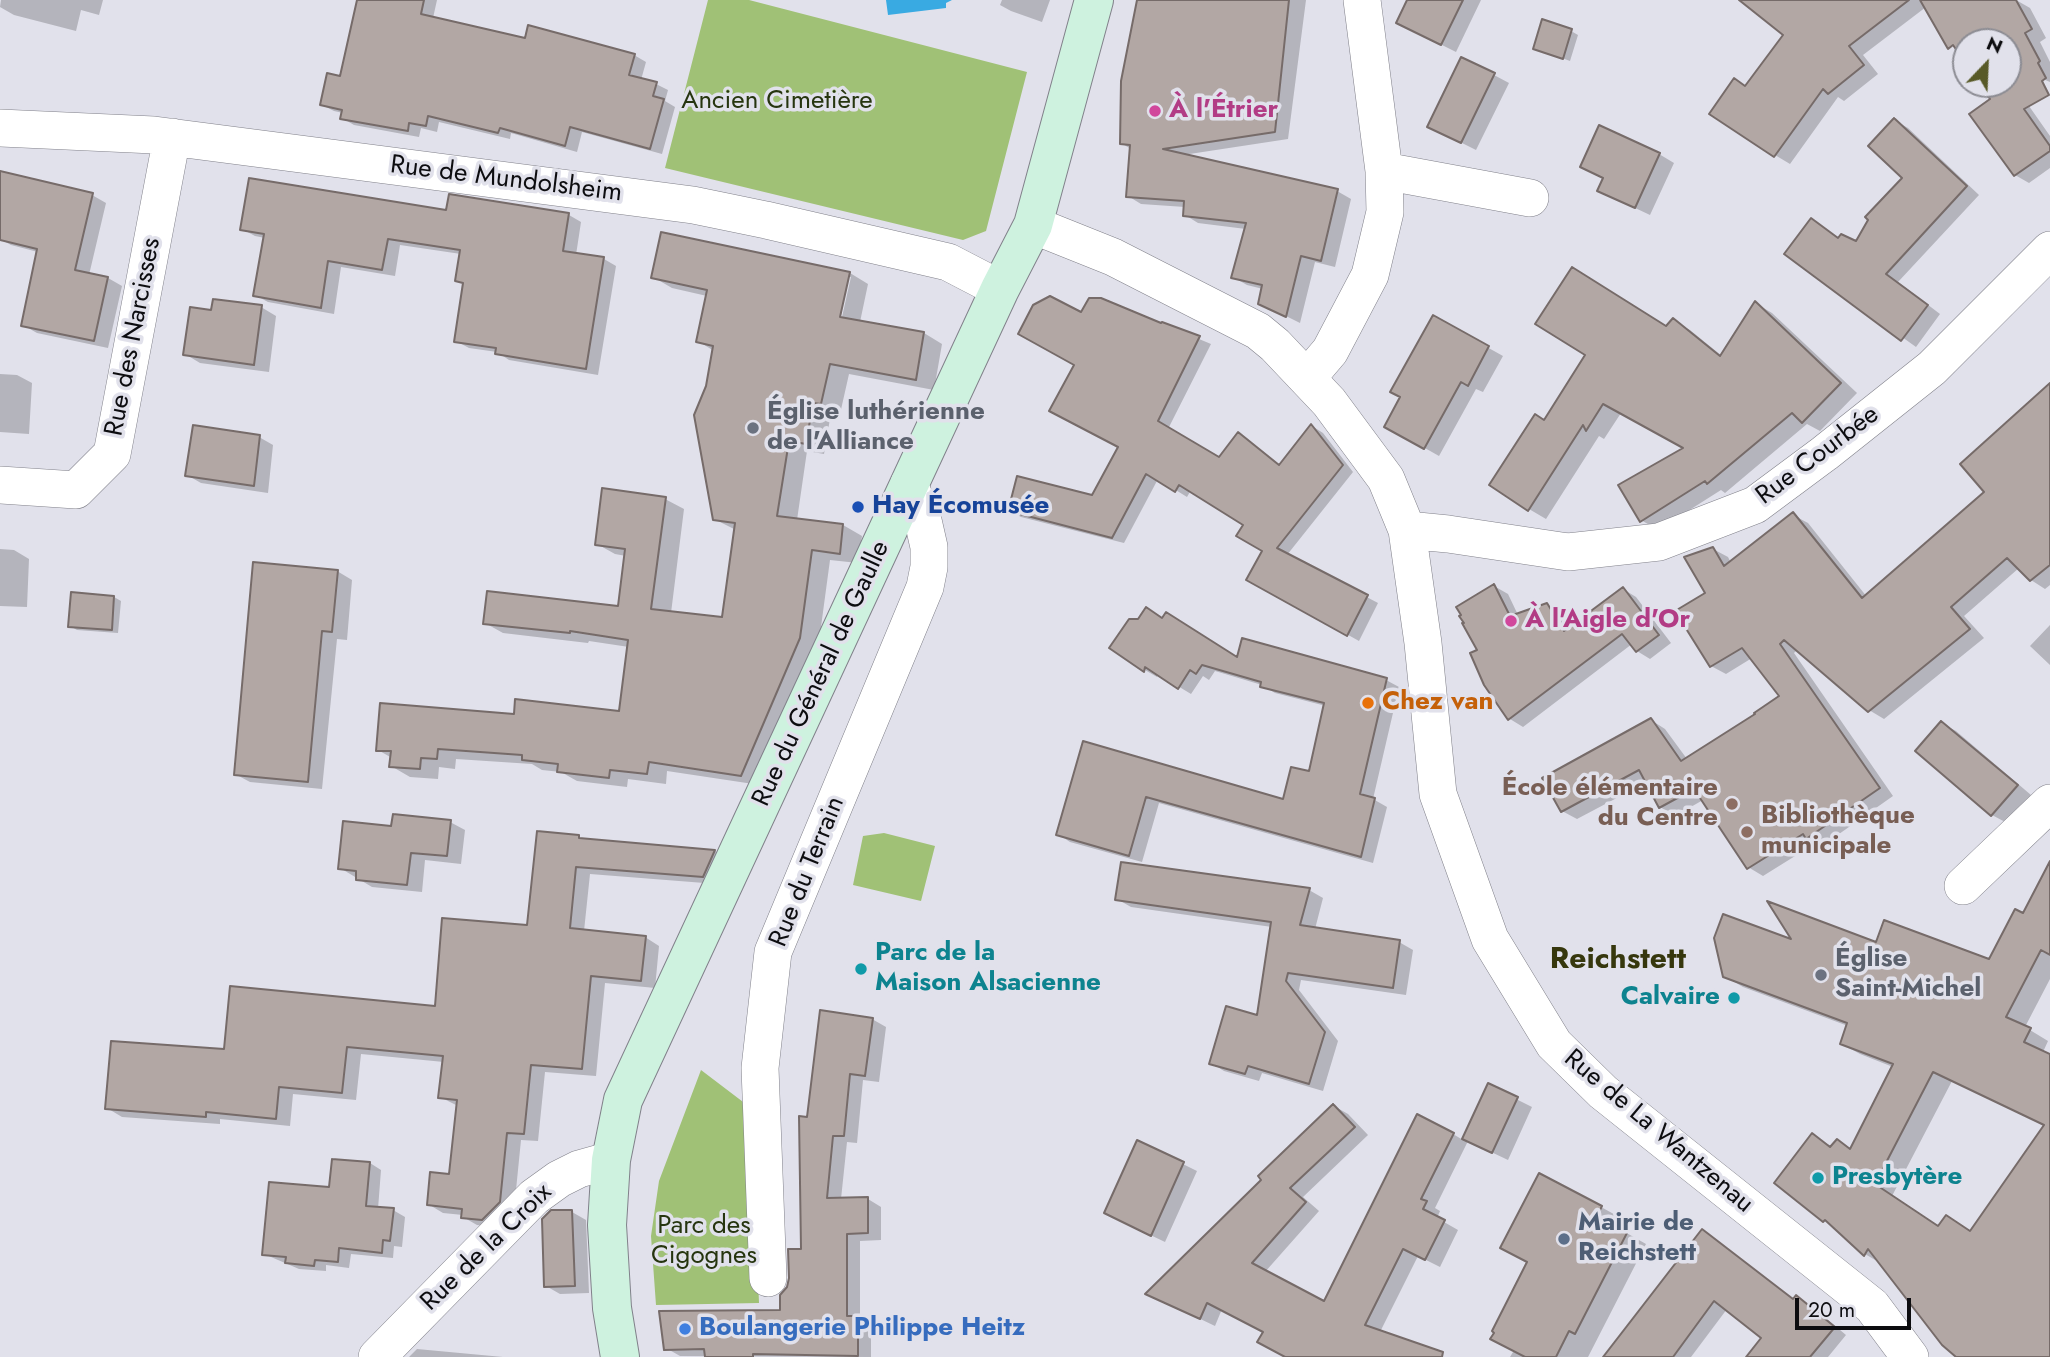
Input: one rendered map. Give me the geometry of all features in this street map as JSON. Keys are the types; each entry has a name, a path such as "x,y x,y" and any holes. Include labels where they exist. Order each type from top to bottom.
{"main road":[{"name":"Rue du Général de Gaulle","path":"620,1357 595,1164 909,484 1000,289 1033,225 1094,0"}],"street":[{"path":"1307,377 1330,351 1370,275 1385,212 1384,171 1362,0"},
{"name":"Rue de Mundolsheim","path":"0,128 172,137 693,205 948,262 1000,289"},
{"name":"Rue des Narcisses","path":"0,485 76,491 112,454 172,137"},
{"path":"1384,171 1530,198"},
{"name":"Rue de La Wantzenau","path":"1033,225 1113,257 1258,331 1275,345 1329,402 1386,479 1407,530 1423,643 1438,794 1490,939 1511,974 1554,1044 1603,1092 1872,1306 1910,1357"},
{"name":"Rue Courbée","path":"1407,530 1567,552 1659,542 1755,505 1932,368 2050,250"},
{"name":"Rue du Terrain","path":"768,1278 760,1068 773,952 925,587 929,547 922,516 909,484"},
{"path":"1963,886 2050,803"},
{"name":"Rue de la Croix","path":"377,1357 534,1197 559,1179 595,1164"}],"green space":[{"name":"Ancien Cimetière","path":"708,0 749,0 1027,72 986,231 963,240 665,168"},
{"path":"884,833 935,846 921,901 853,885 863,836"},
{"name":"Parc des Cigognes","path":"701,1070 751,1108 759,1303 656,1305 651,1236 659,1181"}],"water":[{"path":"886,0 952,0 946,3 946,8 888,15"}],"building":[{"path":"357,0 424,0 421,14 525,38 528,25 635,54 629,75 657,82 653,96 664,99 650,149 570,127 565,146 500,128 498,133 428,116 426,126 409,123 408,131 340,119 342,110 320,105 327,73 340,76"},
{"path":"1137,0 1289,0 1275,132 1163,149 1338,189 1321,261 1301,256 1286,317 1258,304 1262,285 1231,278 1246,223 1183,216 1184,201 1126,197 1130,145 1120,144 1121,81"},
{"path":"1407,0 1463,0 1441,45 1396,23"},
{"path":"1739,0 1909,0 1849,46 1864,65 1828,94 1823,89 1774,157 1709,114 1734,78 1745,86 1783,35"},
{"path":"1920,0 2016,0 2032,29 2025,33 2040,61 2038,63 2046,78 2042,81 2049,95 2024,109 2050,146 2050,151 2014,176 1969,114 1989,98 2022,98 2022,28 1952,28 1952,46 1948,49"},
{"path":"1542,19 1572,29 1563,59 1533,49"},
{"path":"1461,57 1495,73 1461,143 1427,127"},
{"path":"1894,118 1967,186 1886,274 1928,305 1901,341 1784,254 1811,218 1838,238 1841,234 1856,241 1868,220 1865,217 1902,178 1868,146"},
{"path":"1599,125 1660,153 1635,208 1597,191 1603,178 1580,167"},
{"path":"0,171 93,193 75,270 108,277 94,341 21,326 37,249 0,240"},
{"path":"249,178 446,210 449,194 569,213 563,251 604,257 586,369 495,354 496,348 454,342 463,283 455,281 460,250 388,239 382,270 328,261 321,308 253,296 264,234 240,230"},
{"path":"661,232 850,272 840,317 924,332 916,380 830,364 821,404 813,403 806,444 789,441 777,516 843,524 840,554 812,550 800,638 741,776 649,762 647,774 610,770 609,778 557,772 558,764 522,760 522,755 438,749 437,759 421,758 420,769 389,767 391,751 376,751 380,703 514,714 515,699 619,711 628,640 570,631 483,624 487,591 618,606 625,549 595,545 602,488 666,497 651,609 722,617 735,523 713,520 694,415 706,386 713,346 696,342 707,290 651,278"},
{"path":"1572,267 1666,326 1673,318 1720,356 1755,301 1841,383 1802,423 1792,413 1707,484 1705,481 1640,522 1618,485 1683,448 1603,404 1586,431 1583,425 1528,511 1489,485 1535,414 1544,420 1585,355 1535,324"},
{"path":"1050,296 1081,312 1089,298 1101,298 1200,336 1158,421 1219,457 1238,432 1279,465 1311,424 1343,465 1277,548 1368,595 1347,636 1246,580 1262,551 1236,536 1243,525 1179,485 1175,492 1146,474 1112,538 1008,511 1017,476 1092,495 1118,447 1049,411 1074,365 1018,334 1033,305"},
{"path":"213,299 262,305 254,365 183,355 190,307 211,310"},
{"path":"1433,315 1489,346 1468,386 1461,382 1424,449 1384,427 1400,397 1390,392"},
{"path":"2050,383 2050,565 2030,581 2007,558 1951,607 1970,629 1868,712 1784,640 1780,644 1880,788 1806,839 1803,834 1747,869 1694,789 1659,808 1639,770 1561,812 1542,778 1651,718 1681,761 1779,696 1742,648 1710,667 1675,611 1705,593 1684,557 1713,547 1724,566 1793,512 1862,598 1984,492 1960,464"},
{"path":"193,425 260,435 254,486 185,476"},
{"path":"253,562 338,570 332,632 322,631 308,782 234,775"},
{"path":"1494,584 1510,616 1547,603 1564,631 1623,587 1659,635 1636,652 1622,634 1508,720 1484,685 1470,653 1477,650 1456,607"},
{"path":"71,592 114,596 112,630 68,627"},
{"path":"1146,607 1162,618 1166,612 1237,657 1242,638 1387,678 1360,794 1375,798 1361,857 1146,797 1129,856 1056,835 1083,741 1283,799 1291,767 1309,771 1324,703 1260,687 1261,682 1202,665 1196,674 1190,670 1178,689 1145,667 1144,672 1109,648 1129,619 1138,619"},
{"path":"1941,721 2018,785 1991,816 1915,751"},
{"path":"393,814 451,820 447,856 411,853 407,885 356,880 356,871 338,869 343,821 391,826"},
{"path":"537,831 579,835 579,838 715,850 703,877 576,867 570,928 646,936 641,981 591,976 582,1069 531,1065 524,1134 507,1133 500,1202 482,1220 461,1218 462,1209 427,1205 430,1172 449,1174 457,1100 438,1098 443,1056 347,1047 342,1093 279,1087 276,1119 206,1112 206,1117 105,1109 111,1041 224,1049 230,986 435,1006 442,918 527,925"},
{"path":"2050,861 2050,955 2041,950 2006,1017 2031,1028 2024,1042 2050,1054 2050,1357 1956,1357 1942,1345 1868,1249 1864,1256 1825,1220 1823,1222 1774,1183 1812,1133 1830,1147 1837,1139 1850,1149 1893,1064 1840,1044 1847,1023 1723,977 1714,938 1723,914 1791,939 1767,901 1876,942 1884,920 1989,959 2015,909 2023,913","holes":["1933,1072 2044,1125 1970,1231 1946,1215 1938,1226 1875,1184"]},
{"path":"1121,862 1310,888 1300,925 1400,940 1393,988 1288,973 1286,981 1325,1032 1309,1084 1248,1066 1245,1074 1209,1064 1226,1006 1257,1015 1271,922 1115,900"},
{"path":"820,1010 873,1018 865,1076 850,1074 844,1136 833,1136 827,1198 868,1197 868,1233 847,1234 847,1316 858,1316 858,1356 753,1354 753,1357 705,1357 704,1349 664,1350 659,1311 780,1310 780,1295 787,1287 789,1278 788,1249 801,1249 799,1116 807,1117"},
{"path":"1488,1083 1518,1097 1492,1153 1462,1139"},
{"path":"1333,1104 1355,1127 1290,1188 1306,1202 1252,1263 1324,1301 1417,1114 1454,1133 1421,1199 1427,1201 1423,1209 1445,1220 1425,1260 1403,1249 1365,1325 1443,1352 1442,1357 1285,1357 1257,1342 1263,1332 1207,1303 1200,1319 1145,1294 1261,1180 1258,1176"},
{"path":"1137,1140 1184,1162 1151,1236 1104,1213"},
{"path":"332,1159 370,1162 366,1206 394,1208 390,1241 383,1240 382,1253 339,1248 338,1262 315,1260 314,1266 285,1263 286,1257 262,1255 269,1182 329,1187"},
{"path":"1539,1173 1602,1206 1597,1216 1628,1231 1575,1334 1569,1331 1556,1357 1525,1357 1490,1339 1527,1262 1500,1248"},
{"path":"551,1210 572,1210 575,1286 544,1287 542,1219"},
{"path":"1702,1229 1793,1299 1796,1295 1835,1327 1810,1357 1746,1357 1761,1338 1714,1301 1673,1357 1603,1357"}],"place":[{"name":"À l'Étrier","path":"1155,111"},
{"name":"Église luthérienne de l'Alliance","path":"753,428"},
{"name":"Hay Écomusée","path":"858,507"},
{"name":"À l'Aigle d'Or","path":"1511,621"},
{"name":"Chez van","path":"1368,703"},
{"name":"École élémentaire du Centre","path":"1732,804"},
{"name":"Bibliothèque municipale","path":"1747,832"},
{"name":"Parc de la Maison Alsacienne","path":"861,969"},
{"name":"Église Saint-Michel","path":"1821,975"},
{"name":"Calvaire","path":"1734,998"},
{"name":"Presbytère","path":"1818,1178"},
{"name":"Mairie de Reichstett","path":"1564,1239"},
{"name":"Boulangerie Philippe Heitz","path":"685,1329"}],"district":[{"name":"Reichstett","path":"1618,961"}]}
